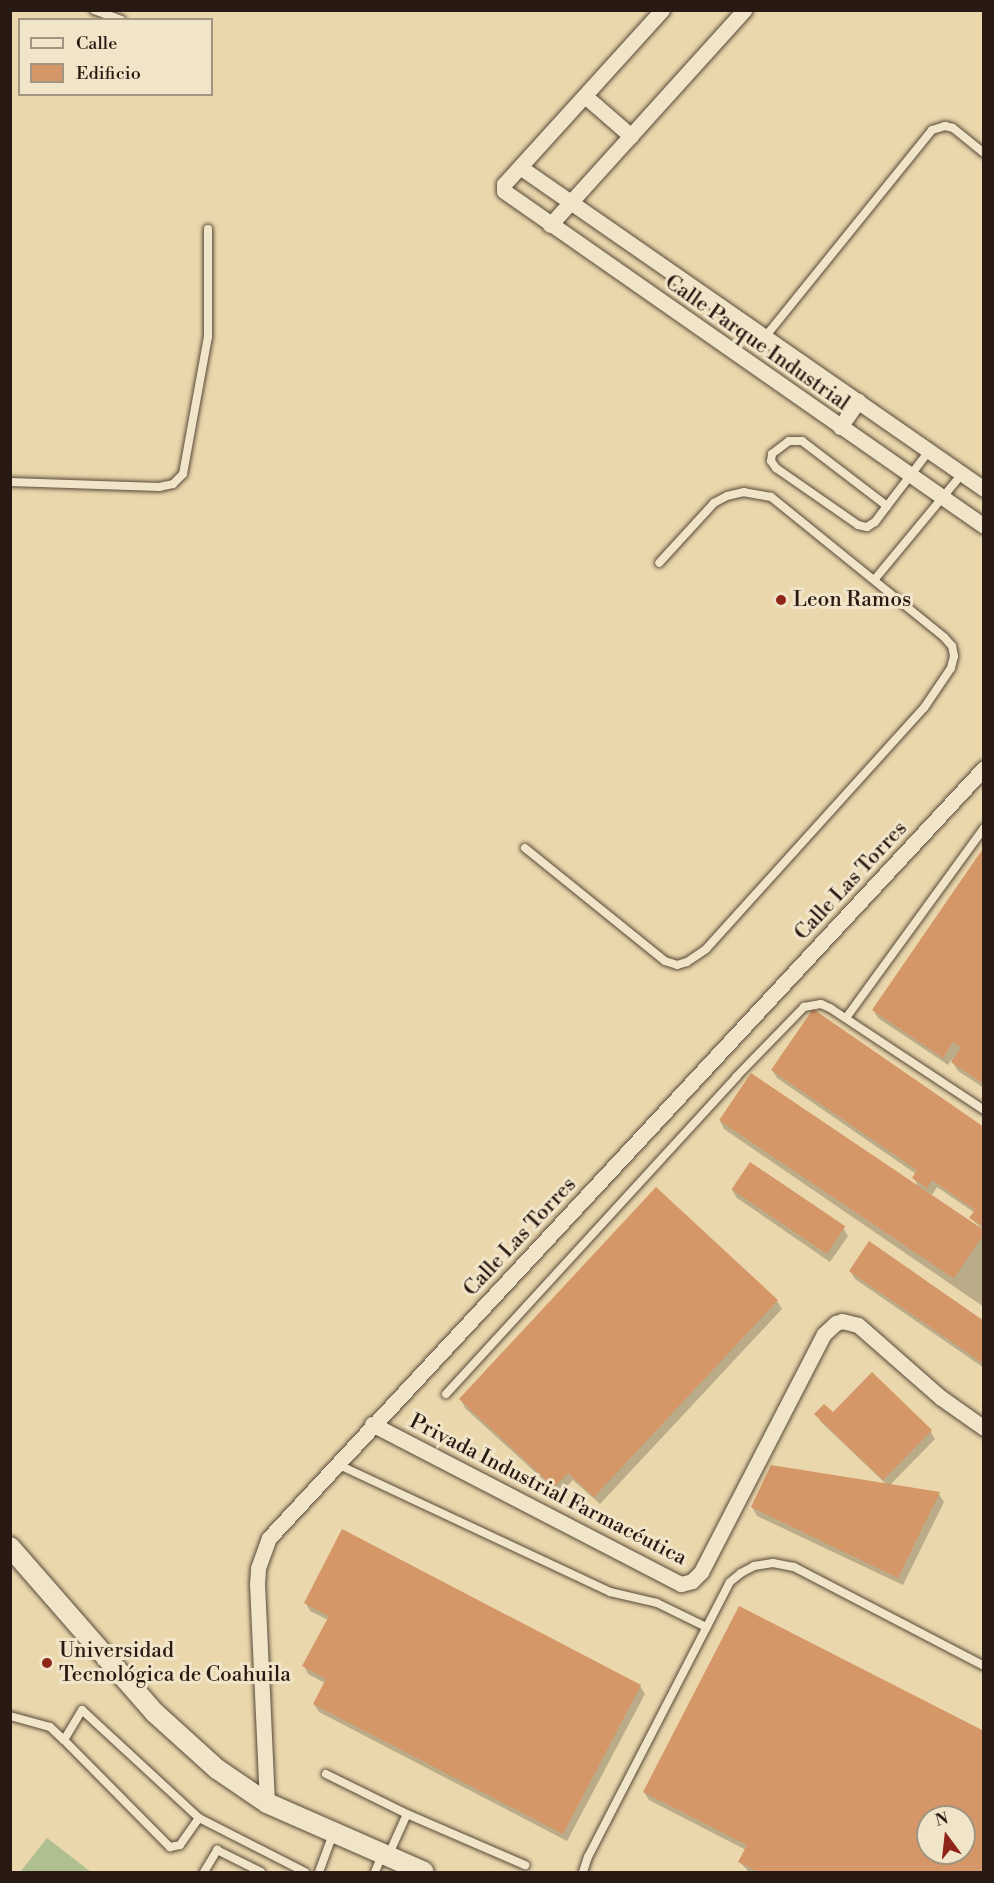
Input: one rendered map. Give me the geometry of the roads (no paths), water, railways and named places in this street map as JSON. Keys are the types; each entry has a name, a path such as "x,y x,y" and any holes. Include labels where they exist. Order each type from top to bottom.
{"street":[{"path":"520,167 662,10"},
{"path":"550,225 742,11"},
{"path":"585,96 631,136"},
{"name":"Calle Parque Industrial","path":"984,489 520,167 504,184 507,194 550,225 984,526"},
{"path":"840,427 858,401"},
{"name":"Calle Las Torres","path":"267,1803 258,1568 269,1538 372,1424 694,1082 984,768"},
{"name":"Privada Industrial Farmacéutica","path":"372,1424 681,1584 692,1581 701,1572 824,1334 836,1323 842,1321 858,1325 940,1397 984,1428"},
{"path":"10,1547 175,1733 217,1769 267,1803 333,1834 381,1861 424,1872"}],"lane":[{"path":"94,10 116,18"},
{"path":"765,337 932,130 945,126 953,128 984,153"},
{"path":"10,482 159,487 173,484 183,474 208,337 208,229"},
{"path":"887,506 802,441 789,441 772,454 772,465 858,525 867,527 872,525 911,476 930,451"},
{"path":"875,579 962,474"},
{"path":"525,848 665,962 677,965 699,956 924,708 951,668 954,656 952,646 944,637 781,504 760,494 744,492 714,503 659,563"},
{"path":"846,1018 984,828"},
{"path":"446,1394 804,1007 821,1004 846,1018 984,1110"},
{"path":"336,1463 610,1592 657,1603 706,1627"},
{"path":"583,1872 588,1857 730,1582 754,1566 773,1563 794,1568 984,1666"},
{"path":"64,1740 82,1710 89,1714 199,1818 305,1872"},
{"path":"10,1716 50,1727 170,1847 180,1845 199,1818"},
{"path":"326,1774 407,1814 525,1865"},
{"path":"381,1861 407,1814"},
{"path":"319,1872 333,1834"},
{"path":"204,1872 217,1850 261,1872"}],"place":[{"name":"Leon Ramos","path":"781,600"},
{"name":"Universidad Tecnológica de Coahuila","path":"47,1663"}]}
